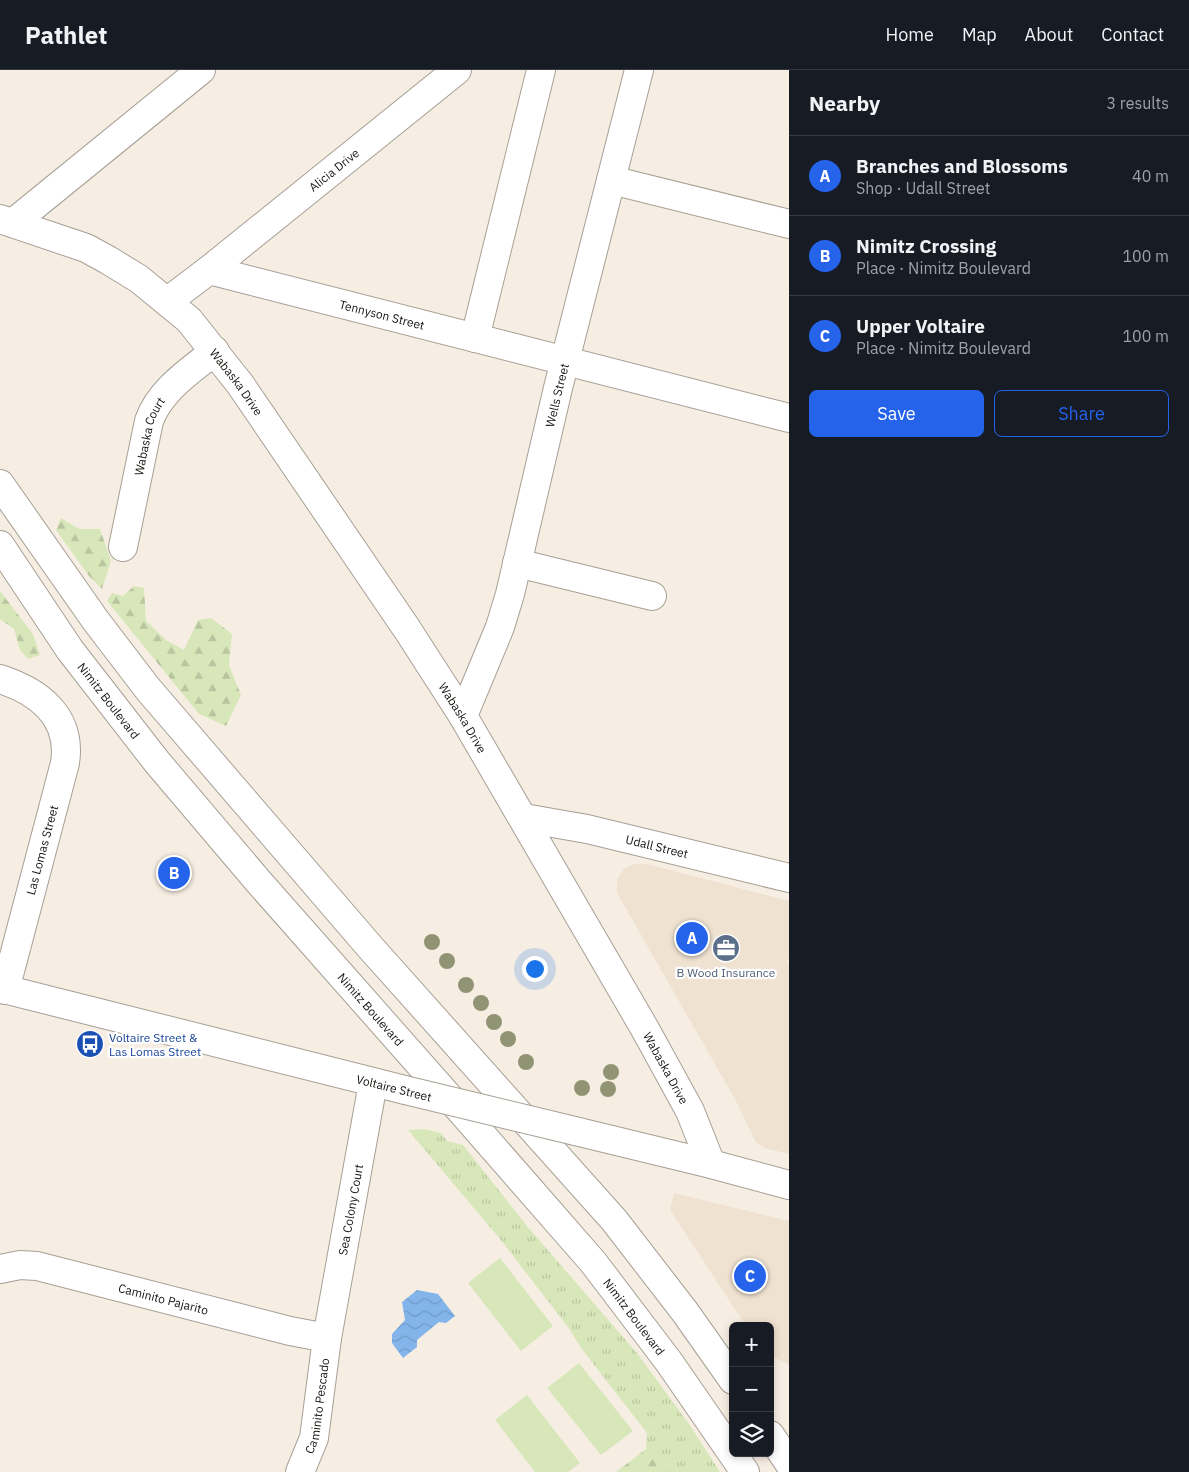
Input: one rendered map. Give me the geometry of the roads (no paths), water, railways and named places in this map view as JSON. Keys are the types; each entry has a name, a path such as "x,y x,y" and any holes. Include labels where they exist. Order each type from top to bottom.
{"main road":[{"path":"6,221 201,70"},
{"name":"Alicia Drive","path":"209,270 457,70"},
{"path":"475,338 541,70"},
{"name":"Wells Street","path":"463,716 500,627 517,563 564,361 639,70"},
{"path":"611,180 789,224"},
{"path":"6,221 56,237 101,256 139,279 168,301 209,270"},
{"name":"Tennyson Street","path":"209,270 789,418"},
{"name":"Wabaska Drive","path":"168,301 189,320 215,351 307,481 402,621 463,716 645,1029 696,1124 711,1164"},
{"name":"Wabaska Court","path":"123,547 152,411 166,392 215,351"},
{"path":"0,484 91,614 148,689 364,940 614,1220 680,1305 729,1374"},
{"name":"Nimitz Boulevard","path":"0,545 70,650 157,762 258,881 593,1262 669,1362 745,1472"},
{"path":"517,563 652,596"},
{"name":"Las Lomas Street","path":"0,679 30,692 54,712 64,729 67,746 65,763 2,989"},
{"name":"Udall Street","path":"524,818 587,829 789,878"},
{"name":"Voltaire Street","path":"2,989 374,1083 711,1164 789,1185"},
{"name":"Sea Colony Court","path":"327,1338 374,1083"},
{"name":"Caminito Pajarito","path":"0,1269 20,1265 37,1266 290,1331 327,1338"},
{"name":"Caminito Pescado","path":"300,1472 314,1438 327,1338"},
{"path":"774,1442 789,1463"}],"water":[{"path":"417,1290 438,1294 455,1316 446,1323 439,1322 417,1340 417,1347 403,1358 392,1343 392,1334 405,1320 402,1302"}],"place":[{"name":"Nimitz Crossing","path":"174,873"},
{"name":"Branches and Blossoms","path":"692,938"},
{"name":"B Wood Insurance","path":"726,948"},
{"name":"Voltaire Street & Las Lomas Street","path":"90,1044"},
{"name":"Upper Voltaire","path":"750,1276"}]}
